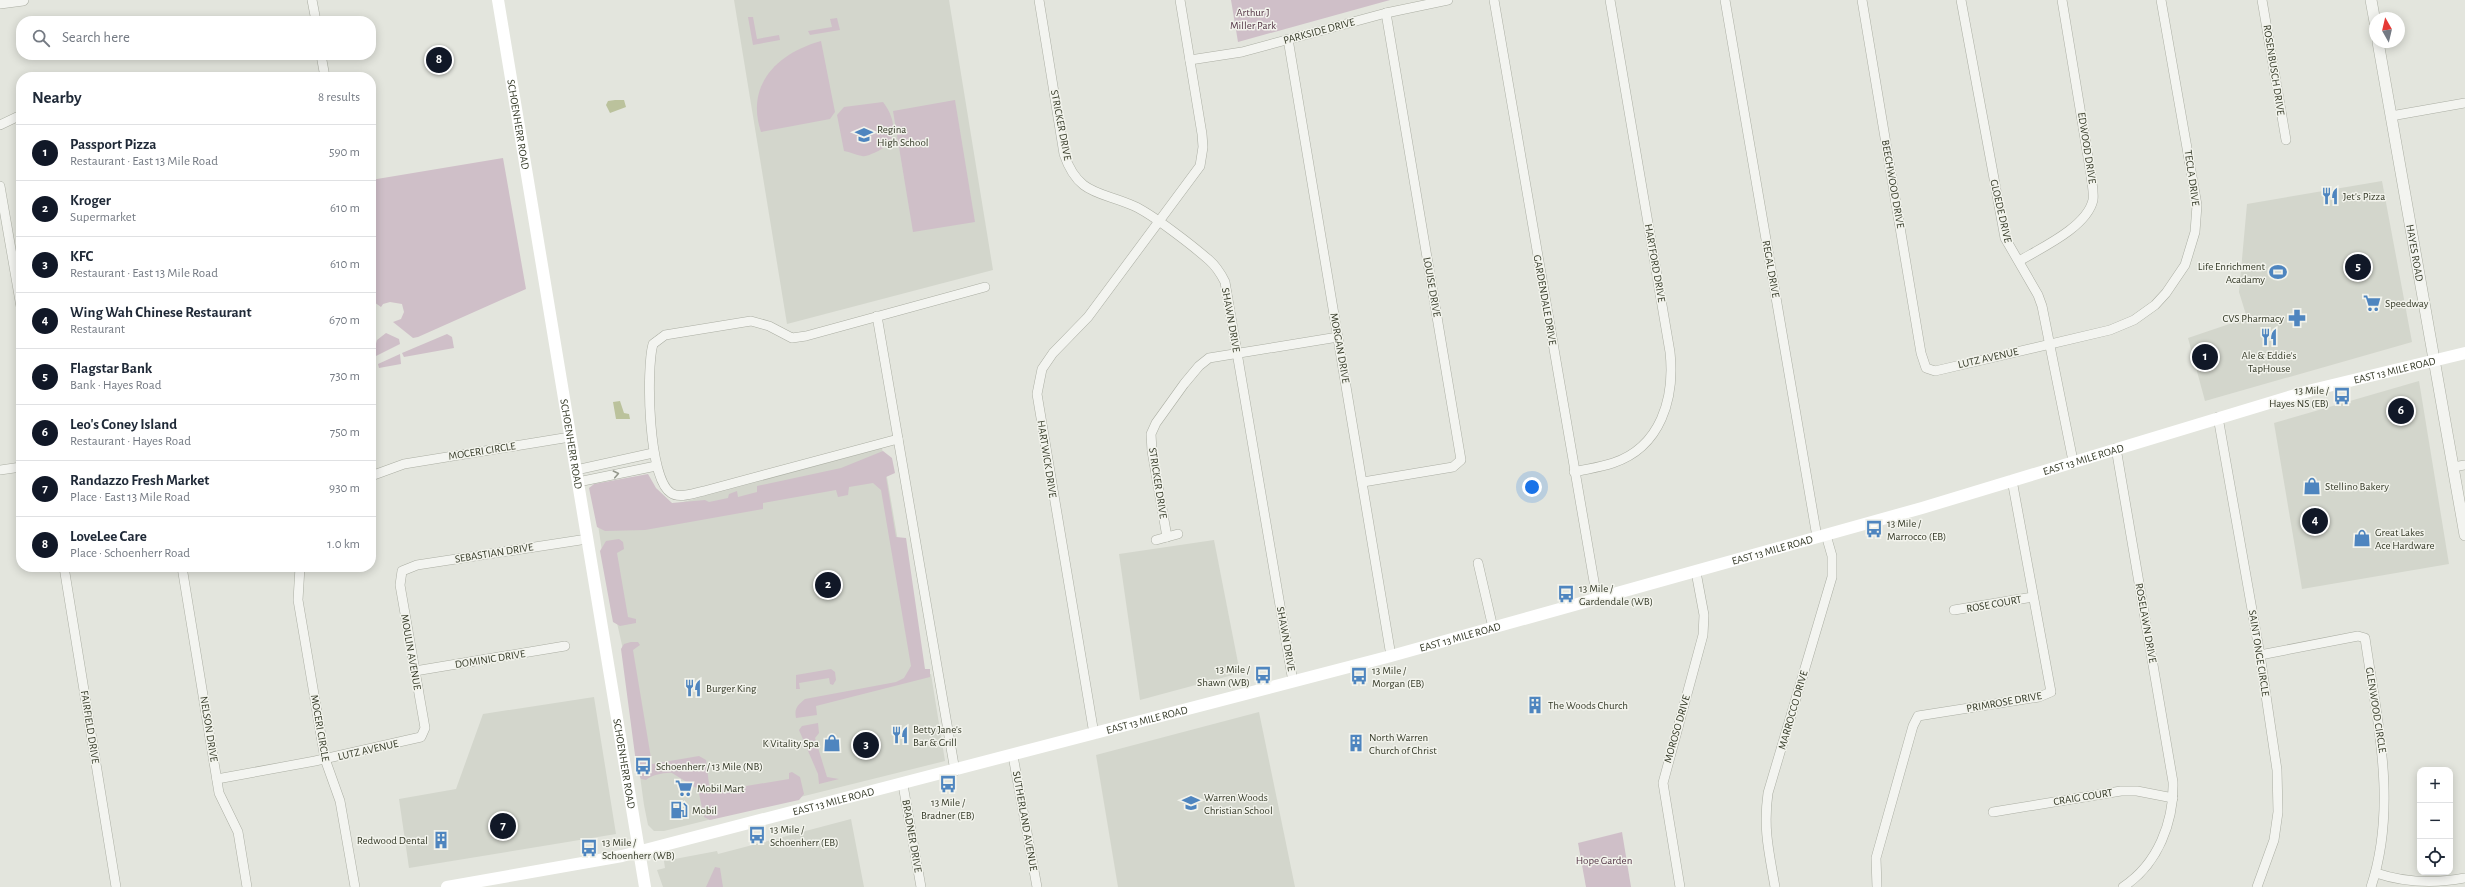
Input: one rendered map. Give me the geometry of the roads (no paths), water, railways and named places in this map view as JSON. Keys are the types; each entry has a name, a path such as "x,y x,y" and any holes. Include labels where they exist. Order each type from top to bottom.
{"main road":[{"name":"SCHOENHERR ROAD","path":"498,0 644,887"},
{"name":"EAST 13 MILE ROAD","path":"447,887 582,864 638,852 903,785 1392,656 1822,536 2338,382 2465,353"}],"street":[{"path":"0,4 23,0"},
{"path":"312,0 315,16"},
{"name":"STRICKER DRIVE","path":"1039,0 1066,161 1076,177 1095,193 1136,206 1158,222"},
{"path":"1158,222 1200,166 1202,157 1202,134 1180,0"},
{"name":"PARKSIDE DRIVE","path":"1190,60 1242,52 1386,13 1448,0"},
{"name":"GARDENDALE DRIVE","path":"1494,0 1597,599"},
{"name":"HARTFORD DRIVE","path":"1574,472 1613,463 1642,445 1663,417 1668,405 1672,377 1670,352 1610,0"},
{"name":"REGAL DRIVE","path":"1726,0 1822,536"},
{"name":"BEECHWOOD DRIVE","path":"1862,0 1922,353 1926,368"},
{"name":"GLOEDE DRIVE","path":"1961,0 1999,214 2005,238 2020,261 2038,294 2050,343 2073,461"},
{"name":"EDWOOD DRIVE","path":"2020,261 2076,225 2085,216 2093,200 2092,175 2062,0"},
{"name":"TECLA DRIVE","path":"2050,343 2110,330 2134,320 2155,305 2166,293 2190,254 2196,219 2195,187 2161,0"},
{"name":"ROSENBUSCH DRIVE","path":"2262,0 2286,140"},
{"path":"2371,0 2373,12"},
{"name":"LOUISE DRIVE","path":"1363,482 1453,467 1461,460 1386,13"},
{"name":"MORGAN DRIVE","path":"1288,39 1392,656"},
{"name":"HAYES ROAD","path":"2379,48 2465,535"},
{"path":"323,60 324,72"},
{"path":"2391,116 2465,103"},
{"path":"0,125 16,117"},
{"path":"0,186 16,278"},
{"name":"SHAWN DRIVE","path":"1158,222 1209,260 1220,272 1224,282 1293,682"},
{"name":"HARTWICK DRIVE","path":"1094,734 1040,420 1038,387 1042,369 1053,353 1088,317 1158,222"},
{"path":"898,439 704,491 678,496 671,494 663,486 656,466 654,453 649,370 650,354 653,344 665,335 751,321 769,326 792,338 806,336 985,287"},
{"path":"877,316 955,771"},
{"name":"STRICKER DRIVE","path":"1167,537 1152,451 1151,434 1165,409 1199,366 1210,358 1338,337"},
{"name":"LUTZ AVENUE","path":"1926,368 1930,371 1942,370 1953,366 2050,343"},
{"name":"SAINT ONGE CIRCLE","path":"2218,417 2260,655 2279,794 2274,840 2257,887"},
{"name":"MOCERI CIRCLE","path":"376,474 404,464 570,437"},
{"name":"ROSELAWN DRIVE","path":"2116,448 2173,782 2173,798 2166,833 2159,847 2137,875 2123,887"},
{"path":"576,470 654,453"},
{"path":"2453,467 2465,465"},
{"path":"578,482 656,466"},
{"path":"0,470 16,468"},
{"name":"PRIMROSE DRIVE","path":"1877,887 1876,858 1913,726 1918,716 2039,697 2051,692 2012,480"},
{"path":"1156,540 1178,534"},
{"name":"MARROCCO DRIVE","path":"1775,887 1765,833 1765,816 1768,793 1832,577 1832,556 1822,536"},
{"name":"SEBASTIAN DRIVE","path":"402,571 417,565 586,539"},
{"path":"1478,563 1494,628"},
{"name":"MOULIN AVENUE","path":"402,571 399,580 424,728 423,734"},
{"name":"FAIRFIELD DRIVE","path":"65,572 116,887"},
{"name":"NELSON DRIVE","path":"183,572 221,799 238,832 247,887"},
{"name":"MOCERI CIRCLE","path":"300,572 298,600 324,759 340,801 355,887"},
{"name":"MOROSO DRIVE","path":"1680,887 1663,783 1703,635 1704,615 1696,572"},
{"name":"ROSE COURT","path":"1954,610 2033,597"},
{"name":"GLENWOOD CIRCLE","path":"2260,655 2358,636 2365,638 2382,740 2386,786 2384,818 2376,873 2371,887"},
{"name":"DOMINIC DRIVE","path":"415,671 565,646"},
{"name":"LUTZ AVENUE","path":"217,779 324,759 417,739 423,734"},
{"name":"SUTHERLAND AVENUE","path":"1013,756 1037,887"},
{"name":"BRADNER DRIVE","path":"903,785 921,887"},
{"name":"CRAIG COURT","path":"1994,812 2121,791 2137,791 2173,798"},
{"path":"2376,873 2392,878 2419,882 2465,878"}],"place":[{"name":"LoveLee Care","path":"439,60"},
{"name":"Regina High School","path":"864,135"},
{"name":"Jet's Pizza","path":"2330,196"},
{"name":"Flagstar Bank","path":"2358,267"},
{"name":"Life Enrichment Acadamy","path":"2278,272"},
{"name":"Speedway","path":"2372,303"},
{"name":"CVS Pharmacy","path":"2297,318"},
{"name":"Ale & Eddie's TapHouse","path":"2269,337"},
{"name":"Passport Pizza","path":"2205,357"},
{"name":"13 Mile / Hayes NS (EB)","path":"2342,396"},
{"name":"Leo's Coney Island","path":"2401,411"},
{"name":"Stellino Bakery","path":"2312,486"},
{"name":"Wing Wah Chinese Restaurant","path":"2315,521"},
{"name":"13 Mile / Marrocco (EB)","path":"1874,529"},
{"name":"Great Lakes Ace Hardware","path":"2362,538"},
{"name":"Kroger","path":"828,585"},
{"name":"13 Mile / Gardendale (WB)","path":"1566,594"},
{"name":"13 Mile / Shawn (WB)","path":"1263,675"},
{"name":"13 Mile / Morgan (EB)","path":"1359,676"},
{"name":"Burger King","path":"693,688"},
{"name":"The Woods Church","path":"1535,705"},
{"name":"Betty Jane's Bar & Grill","path":"900,735"},
{"name":"K Vitality Spa","path":"832,743"},
{"name":"North Warren Church of Christ","path":"1356,743"},
{"name":"KFC","path":"866,745"},
{"name":"Schoenherr / 13 Mile (NB)","path":"643,766"},
{"name":"13 Mile / Bradner (EB)","path":"948,784"},
{"name":"Mobil Mart","path":"684,788"},
{"name":"Warren Woods Christian School","path":"1191,803"},
{"name":"Mobil","path":"679,810"},
{"name":"Randazzo Fresh Market","path":"503,826"},
{"name":"13 Mile / Schoenherr (EB)","path":"757,835"},
{"name":"Redwood Dental","path":"441,840"},
{"name":"13 Mile / Schoenherr (WB)","path":"589,848"}],"park label":[{"name":"Arthur J Miller Park","path":"1253,18"},
{"name":"Hope Garden","path":"1604,860"}]}
